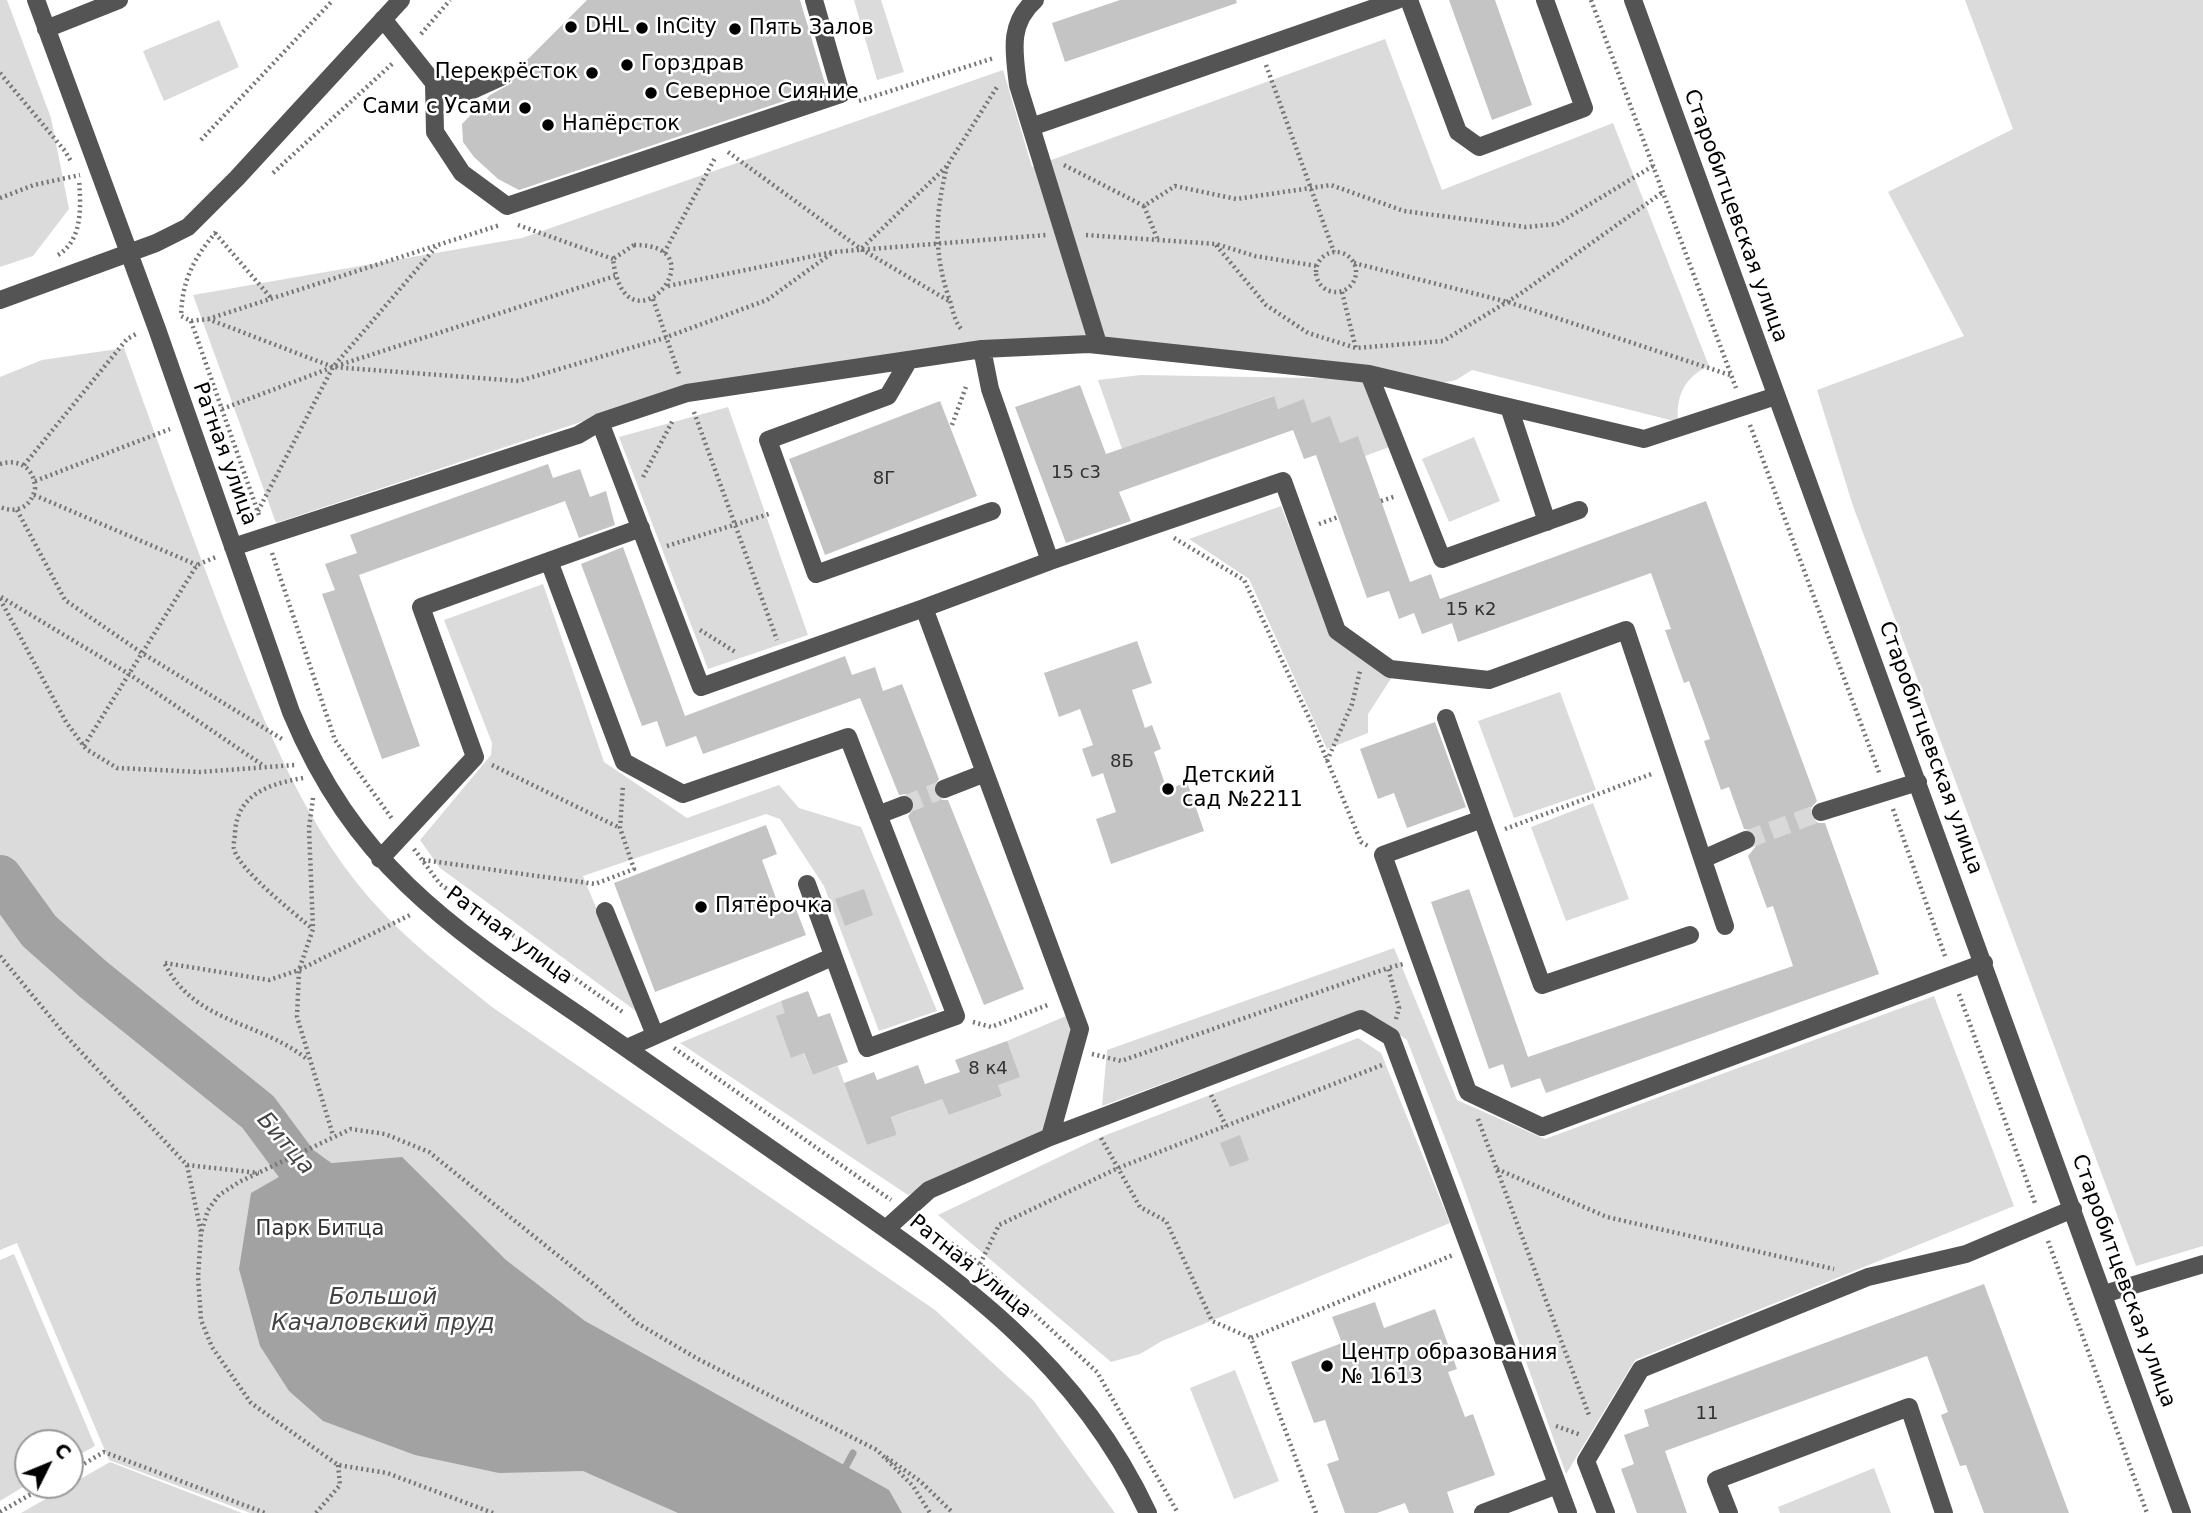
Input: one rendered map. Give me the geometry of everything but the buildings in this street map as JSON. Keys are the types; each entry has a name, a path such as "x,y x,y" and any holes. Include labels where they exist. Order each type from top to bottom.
{"street":[{"name":"Ратная улица","path":"36,0 128,253 226,552 309,755 352,824 380,859 456,930 886,1229 994,1310 1042,1357 1116,1452 1148,1513"},
{"path":"46,29 119,0"},
{"path":"0,300 176,234 198,220 401,0"},
{"path":"383,19 409,48 434,83 435,132 462,173 507,206 841,94 814,0"},
{"path":"1035,0 1021,13 1014,44 1018,85 1098,344"},
{"path":"1031,127 1397,0"},
{"path":"1409,0 1458,132 1479,147 1584,108 1545,0"},
{"name":"Старобитцевская улица","path":"1633,0 2182,1513"},
{"path":"434,83 468,92 503,76"},
{"path":"226,552 578,435 600,422 687,393 982,349 1098,344 1369,374 1644,439 1776,396"},
{"path":"982,349 990,389 1049,561"},
{"path":"909,360 888,396 768,440 816,573 992,511"},
{"path":"1369,374 1442,559 1579,510"},
{"path":"1509,407 1546,522"},
{"path":"600,422 701,687 1049,561 1155,527 1283,481 1337,632 1390,669 1489,680 1626,630 1725,926"},
{"path":"380,859 475,757 421,607 641,528"},
{"path":"549,561 624,762 683,794 848,737 956,1016 867,1048 807,884"},
{"path":"924,608 1080,1029 1050,1137"},
{"path":"1446,718 1542,985 1690,935"},
{"path":"944,789 985,773"},
{"path":"1821,812 1918,782"},
{"path":"878,815 904,805"},
{"path":"1485,828 1383,855 1468,1091 1542,1127 1984,963"},
{"path":"1703,859 1746,840"},
{"path":"605,911 656,1035"},
{"path":"627,1048 832,957"},
{"path":"886,1229 929,1190 1050,1137 1361,1019 1391,1037 1568,1513"},
{"path":"1606,1513 1586,1461 1641,1369 1868,1277 1966,1254 2073,1209"},
{"path":"2104,1294 2203,1264"},
{"path":"1729,1513 1716,1480 1909,1407 1944,1513"},
{"path":"1483,1513 1557,1485"}],"path":[{"path":"201,140 333,0"},
{"path":"270,175 409,48 450,0"},
{"path":"1591,0 1887,793 2147,1513"},
{"path":"1260,48 1334,252"},
{"path":"882,94 1006,55"},
{"path":"0,73 65,150 78,176 79,223 66,250 49,260"},
{"path":"861,249 947,166 999,85"},
{"path":"664,253 721,146 861,249 949,300"},
{"path":"1039,152 1144,206 1157,238"},
{"path":"947,166 938,201 936,243 958,326 982,349"},
{"path":"1144,206 1175,186 1236,199 1331,185 1404,211 1526,227 1556,224 1653,166"},
{"path":"0,198 34,185 97,172"},
{"path":"1216,244 1266,305 1308,333 1356,348 1443,341 1508,302 1663,192"},
{"path":"510,222 613,260"},
{"path":"223,223 190,265 182,291 181,316 191,321 208,319 333,367 519,381 664,338 767,300 833,252"},
{"path":"215,233 271,298"},
{"path":"613,260 615,276 624,293 638,300 653,299 668,286 833,252 1064,233 1216,244 1255,256 1317,266"},
{"path":"257,512 333,367 438,245"},
{"path":"613,260 634,245 651,245 664,253 671,267 668,286"},
{"path":"1334,252 1345,254 1354,263 1356,270 1353,283 1342,292 1328,291 1317,280 1317,266 1321,258 1334,252"},
{"path":"1354,263 1508,302 1731,375"},
{"path":"222,409 333,367 615,276"},
{"path":"1342,292 1356,348 1369,374"},
{"path":"653,299 664,338 687,393 783,658"},
{"path":"24,465 127,339 139,333"},
{"path":"631,501 687,393"},
{"path":"35,481 170,429"},
{"path":"0,464 16,462 24,465 35,481 34,495 24,507 17,510 0,507"},
{"path":"34,495 197,565"},
{"path":"650,552 735,524 793,509"},
{"path":"17,510 65,600 142,653 290,744"},
{"path":"1155,527 1244,580 1361,842 1383,855"},
{"path":"84,746 197,565 226,552"},
{"path":"0,598 129,674 266,768"},
{"path":"0,598 66,722 84,746 117,768 200,772 298,764"},
{"path":"673,612 758,666"},
{"path":"1326,762 1352,704 1366,652"},
{"path":"475,757 620,828"},
{"path":"422,860 595,884 634,869 620,828 624,762"},
{"path":"306,778 282,782 254,794 236,816 234,849 253,875 313,929"},
{"path":"1485,828 1635,780"},
{"path":"314,790 309,828 313,929 299,970 297,1017 333,1135"},
{"path":"309,1061 290,1045 213,1014 174,981 164,963 269,980 299,970 410,915"},
{"path":"0,956 66,1036 187,1165 201,1233"},
{"path":"1074,1050 1121,1061 1388,968 1421,960"},
{"path":"1388,968 1399,1008"},
{"path":"956,1016 991,1027 1068,998"},
{"path":"980,1265 999,1225 1118,1168 1399,1058"},
{"path":"1204,1078 1226,1126"},
{"path":"1468,1091 1598,1440"},
{"path":"1092,1121 1140,1207 1166,1221 1212,1321 1251,1338 1316,1513"},
{"path":"493,1513 387,1473 338,1465 251,1403 212,1347 201,1320 198,1277 201,1233 208,1210 219,1195 239,1182 333,1135 352,1129 385,1134 429,1152 596,1286 637,1323 698,1359 877,1450 920,1481 953,1513"},
{"path":"187,1165 260,1173"},
{"path":"1497,1169 1606,1217 1868,1277"},
{"path":"1251,1338 1470,1247"},
{"path":"1533,1419 1598,1440"},
{"path":"877,1450 913,1486 930,1513"},
{"path":"84,1464 104,1452 265,1513"},
{"path":"316,1513 340,1485 338,1465"},
{"path":"0,1512 23,1499"}],"green space":[{"path":"0,0 7,0 51,118 69,209 33,256 0,267"},
{"path":"854,0 881,0 904,72 877,80"},
{"path":"1965,0 2203,0 2203,1246 2136,1266 1853,506 1817,390 1964,336 1888,192 2013,129"},
{"path":"219,20 239,67 164,101 143,51"},
{"path":"1385,39 1442,190 1613,123 1709,366 1700,370 1683,388 1678,404 1678,422 1472,370 1456,380 1442,383 991,344 644,401 276,523 193,295 522,238 1003,70 1032,167"},
{"name":"Парк Битца","path":"124,348 212,588 272,738 310,813 356,882 409,939 492,1007 935,1310 1033,1400 1115,1513 250,1513 109,1460 17,1243 0,1250 0,377 42,360"},
{"path":"1141,375 1365,379 1392,446 1365,456 1358,437 1340,443 1312,423 1304,400 1278,409 1273,396 1122,449 1098,380"},
{"path":"728,407 808,635 708,669 619,437"},
{"path":"1474,437 1500,501 1449,522 1422,459"},
{"path":"1281,506 1330,633 1372,667 1392,677 1368,714 1368,733 1327,749 1249,579 1189,539"},
{"path":"543,584 604,762 687,818 779,785 799,808 861,827 937,1011 879,1031 824,886 780,819 766,814 583,876 640,1014 440,868 420,840 491,755 492,743 444,620"},
{"path":"1560,692 1596,790 1514,818 1478,721"},
{"path":"1593,803 1629,899 1566,921 1531,827"},
{"path":"1394,948 1457,1100 1545,1139 1934,996 2014,1206 1635,1360 1566,1474 1463,1185 1407,1040 1363,1010 1102,1106 1107,1050"},
{"path":"781,1001 813,1075 838,1066 867,1145 897,1135 891,1117 912,1110 908,1099 938,1088 949,1115 1002,1096 998,1085 1007,1041 1066,1016 1072,1030 1043,1133 908,1195 680,1043"},
{"path":"1358,1038 1381,1053 1450,1223 1162,1341 1140,1354 1111,1362 938,1215 1101,1137"},
{"path":"14,1254 95,1446 84,1452 84,1429 14,1429 14,1492 0,1501 0,1260"},
{"path":"1235,1370 1279,1481 1234,1499 1190,1388"},
{"path":"110,1462 242,1513 21,1513 45,1499 84,1499 84,1477"},
{"path":"1874,1468 1891,1513 1780,1513 1778,1507"}],"water":[{"name":"Большой Качаловский пруд","path":"402,1157 506,1260 585,1321 889,1490 902,1513 678,1513 583,1471 499,1473 415,1455 323,1421 289,1391 260,1346 239,1269 251,1193 298,1166"}],"waterway":[{"name":"Битца","path":"0,877 39,931 93,979 258,1112 298,1166 346,1201"},
{"path":"846,1466 853,1453"}],"tunnel":[{"path":"904,805 944,789"},
{"path":"1746,840 1821,812"}],"place":[{"name":"DHL","path":"571,27"},
{"name":"InCity","path":"642,28"},
{"name":"Пять Залов","path":"735,29"},
{"name":"Горздрав","path":"627,65"},
{"name":"Перекрёсток","path":"592,73"},
{"name":"Северное Сияние","path":"651,93"},
{"name":"Сами с Усами","path":"525,108"},
{"name":"Напёрсток","path":"548,125"},
{"name":"Детский сад №2211","path":"1168,789"},
{"name":"Пятёрочка","path":"701,907"},
{"name":"Центр образования № 1613","path":"1327,1366"}]}
